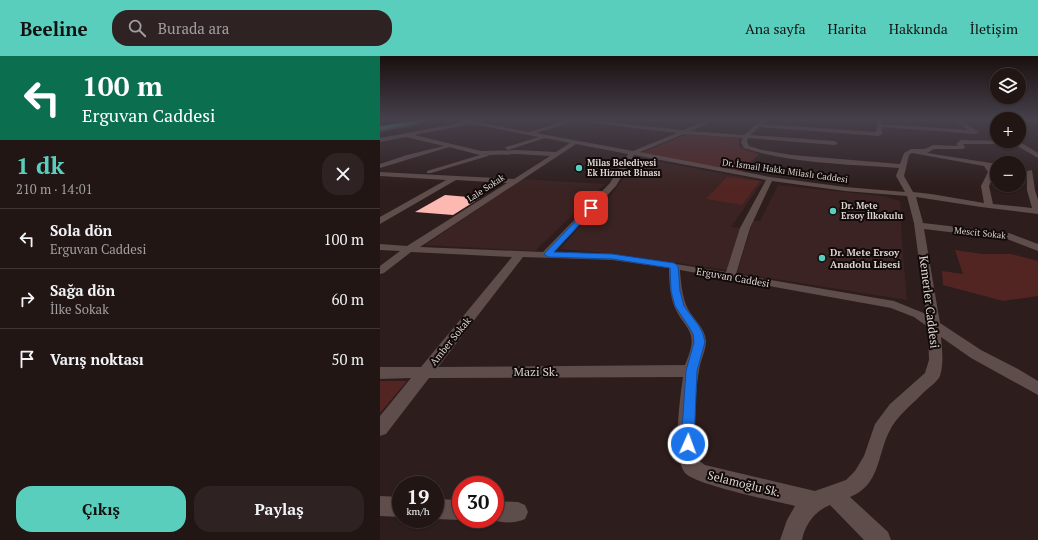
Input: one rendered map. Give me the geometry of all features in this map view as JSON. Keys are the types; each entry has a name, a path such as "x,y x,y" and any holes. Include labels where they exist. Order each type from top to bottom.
{"street":[{"path":"434,143 476,152 556,154"},
{"path":"421,175 526,143"},
{"name":"Dr. İsmail Hakkı Milaslı Caddesi","path":"574,143 770,179 845,190 912,195 989,206 1038,211"},
{"name":"Lale Sokak","path":"380,271 408,250 574,143"},
{"path":"548,254 613,184 631,154 658,143"},
{"path":"745,143 744,145 754,150 796,157 834,151"},
{"path":"785,143 834,151 903,166 905,156 911,151 926,151 933,147 961,148 962,147 959,144 960,143"},
{"path":"834,151 835,143"},
{"path":"380,166 409,156 449,146"},
{"path":"1026,148 1038,156"},
{"path":"910,153 990,165"},
{"path":"986,164 992,172 985,186 989,206"},
{"name":"Kemerler Caddesi","path":"791,540 794,527 802,514 824,497 852,487 862,478 872,458 881,429 896,408 932,376 936,360 934,324 919,225 912,195 900,176 903,166"},
{"path":"1031,171 1031,190 1038,211"},
{"path":"380,174 515,181"},
{"path":"380,221 456,177"},
{"path":"730,276 746,228 770,179"},
{"name":"Mescit Sokak","path":"919,225 1009,236 1038,248"},
{"name":"Erguvan Caddesi","path":"380,247 408,250 612,257 674,266 908,308 934,324 976,354 1013,373 1038,389"},
{"name":"Amber Sokak","path":"380,429 520,254"},
{"name":"Selamoğlu Sk.","path":"674,266 676,291 680,306 694,326 698,334 699,342 691,371 688,444 688,460 690,466 705,474 824,497"},
{"name":"Mazi Sk.","path":"380,373 691,371"},
{"path":"824,497 853,515 880,540"},
{"path":"380,506 392,507"},
{"path":"504,511 518,512"}],"shaded area":[{"path":"666,143 739,143 739,146 742,149 759,154 741,172 641,153"},
{"path":"637,159 644,159 763,181 731,227 741,228 727,270 607,253 560,249 591,214 597,215"},
{"path":"727,177 760,181 742,205 706,199"},
{"path":"522,179 605,184 535,251 425,245"},
{"name":"Dr. Mete Ersoy Anadolu Lisesi","path":"778,185 883,196 900,201 907,300 737,273 753,221 760,221"},
{"path":"955,250 982,254 1011,254 1038,261 1038,296 1003,301 943,285 942,271 963,274"},
{"path":"380,381 407,381 380,413"}],"building":[{"path":"445,195 480,198 453,215 415,212"}],"place":[{"name":"Milas Belediyesi Ek Hizmet Binası","path":"579,168"},
{"name":"Dr. Mete Ersoy İlkokulu","path":"833,211"},
{"name":"Dr. Mete Ersoy Anadolu Lisesi","path":"822,258"}],"route":[{"path":"591,208 548,254 612,257 674,266 676,291 680,306 686,317 694,326 698,334 699,342 691,371 688,444"}]}
